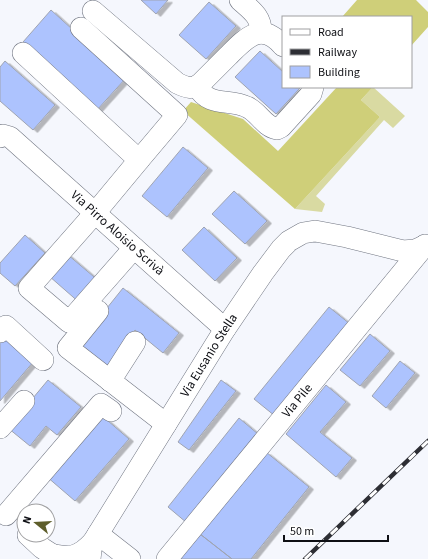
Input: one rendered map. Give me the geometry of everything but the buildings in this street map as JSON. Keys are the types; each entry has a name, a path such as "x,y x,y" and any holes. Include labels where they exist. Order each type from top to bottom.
{"street":[{"path":"240,0 259,18 261,33"},
{"path":"94,11 177,83 190,88 197,86 249,36 261,33 268,34 282,45"},
{"path":"81,28 177,115 95,213 29,288 69,322 134,248"},
{"path":"23,53 139,160"},
{"path":"197,86 204,95 211,100 246,106 267,125 277,129 281,127 311,94 313,88"},
{"name":"Via Pirro Aloisio Scrivà","path":"5,137 95,213 225,329"},
{"name":"Via Eusanio Stella","path":"43,550 62,558 71,558 94,545 225,329 247,295 281,249 289,241 298,235 307,232 325,233 407,251 415,250 426,244"},
{"name":"Via Pile","path":"167,559 426,244"},
{"name":"Via Eusanio Stella","path":"381,246 391,252 398,260 398,270 393,283"},
{"path":"98,311 68,348 166,424"},
{"path":"0,332 6,326 43,360"},
{"path":"110,381 135,342"},
{"path":"0,428 24,401"},
{"path":"43,550 3,512 101,404 111,411"},
{"path":"94,545 130,559"}],"green space":[{"path":"372,88 374,88 405,116 393,128 384,120 316,196 325,204 322,212 295,209 380,117 361,100"}],"shaded area":[{"path":"357,0 416,0 428,12 428,27 412,45 412,16 343,16"},
{"path":"336,88 372,88 361,100 380,117 295,209 183,111 191,102 243,119 278,151"}],"railway":[{"path":"305,559 428,441"}]}
